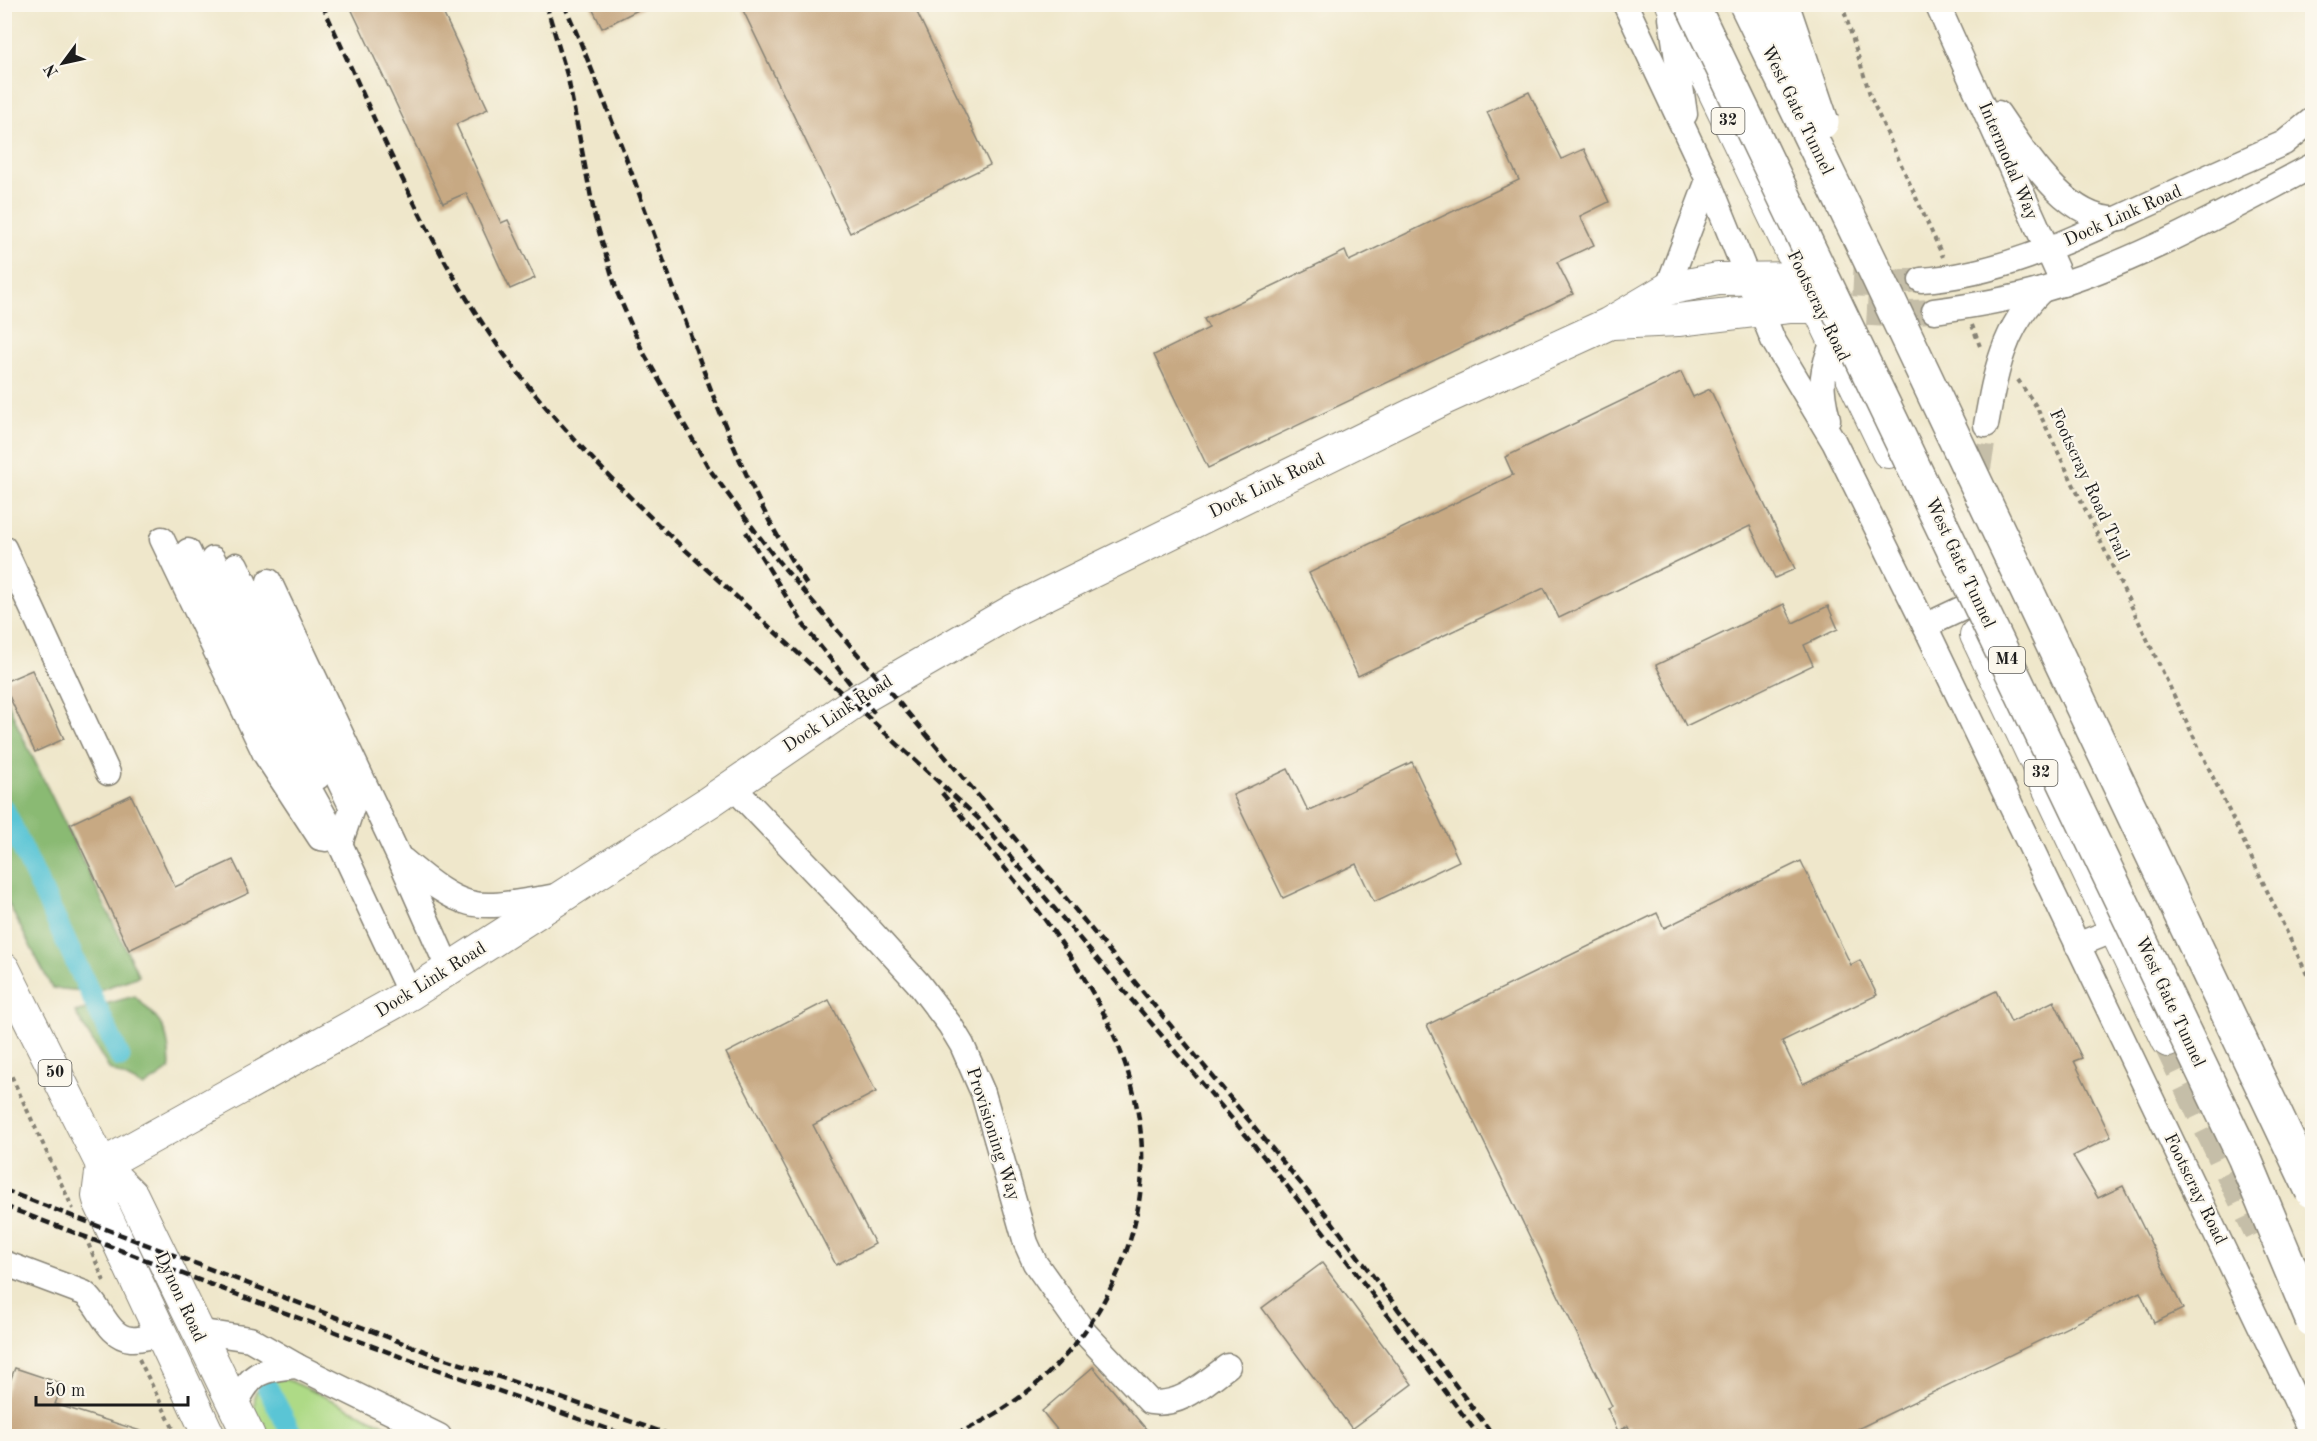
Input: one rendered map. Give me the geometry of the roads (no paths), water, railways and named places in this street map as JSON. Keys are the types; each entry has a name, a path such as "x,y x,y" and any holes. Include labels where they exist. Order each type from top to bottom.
{"highway":[{"name":"West Gate Tunnel","path":"1692,4 2244,1157 2313,1320"},
{"name":"West Gate Tunnel","path":"1746,4 2313,1191"},
{"path":"1782,4 1870,260"}],"main road":[{"name":"Footscray Road","path":"1670,4 1835,338 2168,1041"},
{"name":"Dock Link Road","path":"102,1165 410,994 567,895 883,684 1014,610 1457,393 1608,324 1667,289 1718,279 1804,278"},
{"name":"Dock Link Road","path":"1608,324 1678,320 1760,309 1819,307"},
{"name":"Dynon Road","path":"6,977 102,1165 132,1195 249,1437"},
{"name":"Dynon Road","path":"102,1165 98,1196 100,1203 209,1437"},
{"path":"160,1335 196,1330"}],"street":[{"name":"Footscray Road","path":"1625,4 1708,180 1773,340 1834,442 1925,626 2313,1434"},
{"name":"Footscray Road","path":"1670,4 1690,140"},
{"name":"Intermodal Way","path":"1937,4 2047,249 2052,287"},
{"name":"Intermodal Way","path":"1969,71 2019,143 2060,193 2089,214 2112,219 2122,218"},
{"name":"Dock Link Road","path":"1921,280 1952,277 2047,249 2122,218 2284,143 2313,120"},
{"name":"Dock Link Road","path":"1934,310 1964,307 2052,287 2163,243 2313,166"},
{"path":"1667,289 1708,180"},
{"path":"1986,425 1997,366 2014,323 2052,287"},
{"path":"1834,442 1821,390 1823,366 1835,338"},
{"path":"162,539 236,698 269,762 320,838 340,844"},
{"path":"4,548 108,773"},
{"path":"188,551 252,686 340,844 410,994"},
{"path":"213,559 289,721 337,815 340,844"},
{"path":"236,565 352,808 340,844"},
{"path":"269,581 399,857 449,970"},
{"path":"1925,626 1963,608"},
{"name":"Provisioning Way","path":"732,786 861,920 918,983 950,1025 962,1045 983,1093 1026,1243 1044,1279 1084,1332 1150,1402 1171,1403 1181,1399 1228,1366"},
{"path":"399,857 438,890 462,903 486,907 567,895"},
{"path":"2077,945 2115,930"},
{"path":"4,1263 76,1288 94,1301 114,1332 130,1339 160,1335"},
{"path":"196,1330 247,1338 297,1366 439,1437"},
{"path":"234,1408 253,1376 265,1370 297,1366"}],"waterway":[{"path":"4,809 120,1057"},
{"path":"267,1387 293,1436"}],"tunnel":[{"path":"1805,278 1893,282"},
{"path":"1893,282 1921,280"},
{"path":"1819,307 1906,312"},
{"path":"1906,312 1934,311"},
{"path":"1979,468 1986,425"},
{"path":"2168,1041 2260,1232"}],"railway":[{"path":"322,4 395,164 456,281 499,348 543,404 591,457 667,533 978,818 1255,1146 1347,1261 1479,1436"},
{"path":"546,4 568,78 595,218 617,292 642,350 710,470 773,555 1064,896 1326,1214 1494,1436"},
{"path":"564,4 611,118 736,451 786,552 807,585"},
{"path":"746,532 807,630 874,713"},
{"path":"942,793 1034,905 1075,964 1109,1025 1133,1088 1142,1155 1134,1224 1106,1297 1092,1320 1059,1362 1020,1397 998,1412 951,1436"},
{"path":"4,1190 437,1356 674,1436"},
{"path":"4,1206 404,1358 628,1436"}]}
